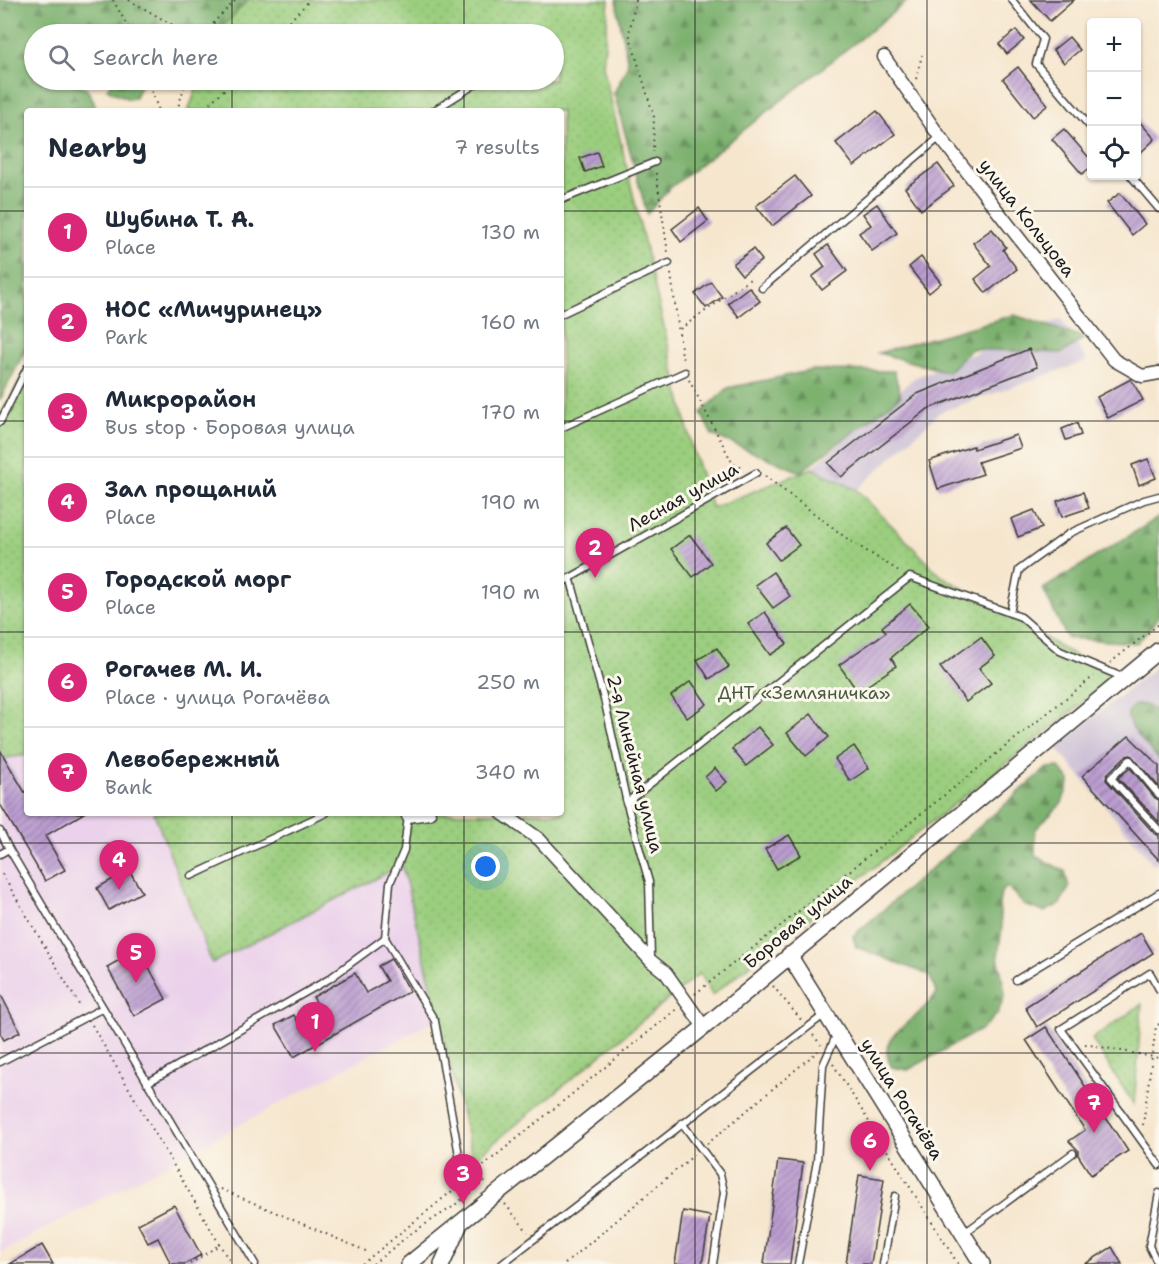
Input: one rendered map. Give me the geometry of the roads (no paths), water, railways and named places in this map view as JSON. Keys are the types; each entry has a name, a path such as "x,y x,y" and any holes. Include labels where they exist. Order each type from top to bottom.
{"street":[{"name":"улица Кольцова","path":"884,57 940,137 1114,360 1142,376 1159,373"},
{"name":"Боровая улица","path":"409,1264 704,1027 1125,678 1146,664 1159,650"},
{"path":"506,816 539,840 651,962 666,974 704,1027"},
{"name":"улица Рогачёва","path":"789,955 979,1262"},
{"name":"Боровая улица","path":"442,1264 460,1222"}],"lane":[{"path":"1012,0 1043,39 1036,64 1089,126"},
{"path":"438,108 466,90"},
{"path":"762,288 940,137"},
{"path":"564,199 655,162"},
{"path":"1134,180 1159,209"},
{"path":"564,313 669,263"},
{"path":"564,427 685,372"},
{"path":"0,422 24,374"},
{"name":"Лесная улица","path":"564,581 756,473"},
{"path":"1010,613 1019,570 1070,533 1144,500 1159,496"},
{"name":"2-я Линейная улица","path":"570,577 605,703 626,803 649,882 651,962"},
{"path":"626,803 910,577 1021,617 1060,651 1125,678"},
{"path":"1159,795 1130,760 1111,778 1159,830"},
{"path":"191,876 320,816"},
{"path":"408,816 404,850 390,883 385,938 435,1021 459,1155"},
{"path":"0,831 255,1264"},
{"path":"0,854 9,849"},
{"path":"1016,980 1159,893"},
{"path":"147,1083 329,979 385,938"},
{"path":"1159,989 1150,974 1060,1029 1159,1165"},
{"path":"0,1062 103,1008"},
{"path":"502,1264 826,1013"},
{"path":"798,1264 817,1161 823,1065 838,1033"},
{"path":"682,1123 720,1174 724,1192 713,1264"},
{"path":"963,1234 1073,1153"},
{"path":"1158,1264 1149,1246 1159,1193"},
{"path":"883,1264 895,1196"}],"place":[{"name":"НОС «Мичуринец»","path":"595,578"},
{"name":"Зал прощаний","path":"119,890"},
{"name":"Городской морг","path":"136,983"},
{"name":"Шубина Т. А.","path":"315,1052"},
{"name":"Левобережный","path":"1094,1133"},
{"name":"Рогачев М. И.","path":"870,1171"},
{"name":"Микрорайон","path":"463,1204"}],"park label":[{"name":"ДНТ «Земляничка»","path":"804,693"}]}
